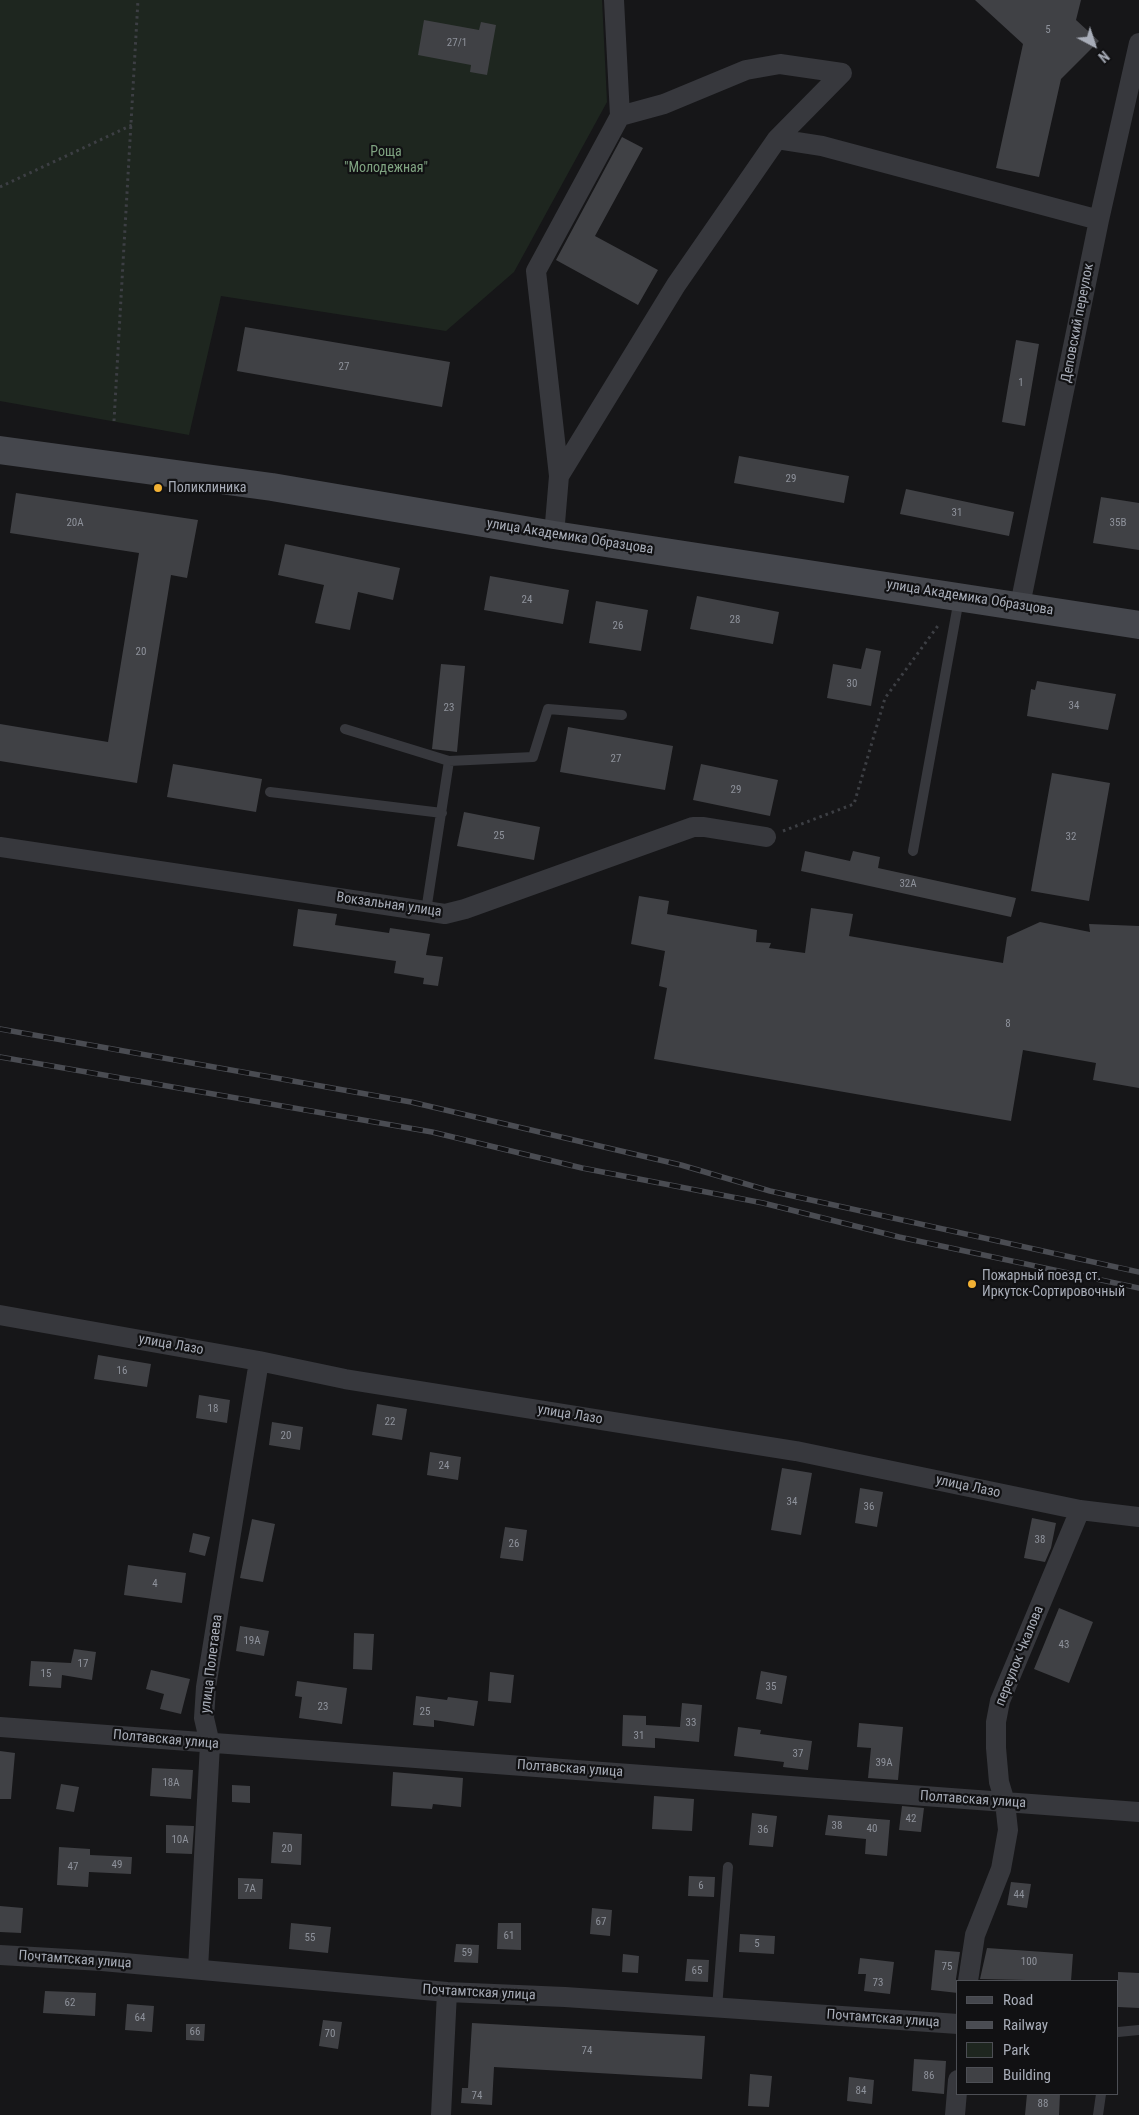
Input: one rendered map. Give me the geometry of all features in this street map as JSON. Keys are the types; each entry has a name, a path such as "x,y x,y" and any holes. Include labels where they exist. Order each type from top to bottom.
{"street":[{"path":"554,535 559,476 536,271 620,116 614,0"},
{"name":"Деповский переулок","path":"1020,605 1098,220 1133,87 1139,43"},
{"path":"559,476 676,285 777,139 842,72 780,64 746,70 664,104 620,116"},
{"path":"777,139 822,146 1098,220"},
{"name":"улица Академика Образцова","path":"0,450 272,487 554,535 1020,605 1139,625"},
{"name":"Вокзальная улица","path":"0,847 445,914 465,909 693,827 704,826 766,837"},
{"name":"улица Лазо","path":"0,1315 344,1378 796,1451 1080,1510 1139,1517"},
{"name":"улица Полетаева","path":"198,1969 210,1744 204,1718 206,1687 259,1361"},
{"name":"переулок Чкалова","path":"968,1980 979,1919 1001,1869 1009,1821 1006,1802 999,1782 996,1748 996,1722 1000,1702 1080,1510"},
{"name":"Полтавская улица","path":"0,1727 1139,1812"},
{"name":"Почтамтская улица","path":"0,1955 198,1969 447,1992 956,2024"},
{"path":"440,2115 447,1992"},
{"path":"955,2115 957,2095"}],"lane":[{"path":"913,851 960,596"},
{"path":"345,729 449,761 533,757 548,709 622,716"},
{"path":"426,911 449,761"},
{"path":"270,792 442,813"},
{"path":"717,2008 728,1868"},
{"path":"1119,2032 1139,2030"},
{"path":"1098,2115 1101,2095"}],"path":[{"path":"114,421 138,0"},
{"path":"0,187 132,125"},
{"path":"766,837 854,804 885,698 960,596"}],"green space":[{"name":"Роща \"Молодежная\"","path":"0,0 602,0 607,102 514,272 446,331 221,296 189,435 0,401"}],"building":[{"path":"975,0 1081,0 1076,20 1099,41 1061,79 1039,177 996,168 1023,44"},
{"path":"424,20 479,30 481,22 496,25 487,75 470,72 471,65 418,55"},
{"path":"622,137 643,148 595,236 658,270 638,305 556,260"},
{"path":"245,327 450,362 442,407 237,371"},
{"path":"1016,340 1039,344 1025,426 1002,422"},
{"path":"739,456 849,476 844,503 734,483"},
{"path":"906,489 1014,512 1009,536 900,514"},
{"path":"16,493 198,520 187,578 171,575 137,783 0,761 0,724 108,742 139,553 10,533"},
{"path":"1101,497 1139,503 1139,550 1093,543"},
{"path":"285,544 400,568 393,600 358,592 350,630 315,623 324,585 278,575"},
{"path":"490,576 569,590 563,624 484,610"},
{"path":"697,596 779,612 773,644 690,629"},
{"path":"596,601 648,610 641,651 589,643"},
{"path":"866,648 881,651 871,706 827,698 833,664 861,669"},
{"path":"441,664 465,666 457,752 432,749"},
{"path":"1037,681 1116,694 1108,730 1027,716 1031,689 1035,690"},
{"path":"568,727 673,746 665,790 560,772"},
{"path":"173,764 262,779 256,812 167,797"},
{"path":"701,764 778,780 770,816 693,800"},
{"path":"1052,773 1110,783 1089,901 1031,891"},
{"path":"464,812 540,827 534,860 457,846"},
{"path":"805,851 850,861 853,851 880,857 878,868 1016,898 1011,917 801,871"},
{"path":"639,896 669,901 667,914 757,930 756,942 771,943 769,948 805,953 811,908 853,914 849,936 1003,963 1007,937 1040,922 1090,932 1089,924 1139,926 1139,1088 1093,1080 1096,1063 1023,1050 1011,1121 654,1059 667,988 659,986 665,951 631,944"},
{"path":"298,909 337,914 335,925 389,933 390,928 430,934 426,955 443,957 438,986 423,984 424,978 394,973 396,961 293,946"},
{"path":"98,1355 151,1364 147,1387 94,1379"},
{"path":"199,1395 230,1400 227,1423 196,1418"},
{"path":"377,1404 407,1409 402,1440 372,1435"},
{"path":"272,1422 303,1427 300,1450 269,1445"},
{"path":"430,1452 461,1457 458,1480 427,1475"},
{"path":"782,1468 812,1473 801,1535 771,1530"},
{"path":"860,1488 883,1492 877,1527 855,1523"},
{"path":"1032,1518 1056,1523 1051,1548 1045,1562 1024,1558"},
{"path":"252,1519 275,1524 263,1582 240,1578"},
{"path":"505,1527 527,1530 523,1561 500,1558"},
{"path":"193,1533 210,1537 205,1556 189,1552"},
{"path":"128,1565 186,1573 182,1603 124,1595"},
{"path":"1059,1608 1093,1622 1069,1683 1034,1669"},
{"path":"240,1626 269,1631 264,1656 236,1651"},
{"path":"354,1633 374,1634 372,1670 353,1669"},
{"path":"74,1649 96,1652 92,1680 62,1675 61,1688 29,1686 31,1661 71,1663"},
{"path":"151,1670 190,1679 181,1714 160,1709 164,1694 146,1689"},
{"path":"761,1671 787,1676 782,1704 756,1699"},
{"path":"490,1672 514,1675 511,1703 488,1701"},
{"path":"297,1681 347,1688 342,1724 299,1718 302,1697 295,1696"},
{"path":"416,1696 447,1700 448,1697 478,1701 474,1726 434,1720 434,1727 413,1725"},
{"path":"682,1703 702,1705 699,1742 655,1738 655,1748 622,1746 623,1715 646,1716 646,1725 680,1727"},
{"path":"859,1723 903,1727 898,1780 868,1778 871,1748 857,1747"},
{"path":"738,1727 761,1730 760,1734 812,1741 808,1770 783,1767 784,1762 734,1756"},
{"path":"0,1751 15,1753 11,1799 0,1799"},
{"path":"152,1768 193,1770 191,1799 150,1796"},
{"path":"393,1772 463,1778 461,1807 433,1804 432,1809 391,1806"},
{"path":"61,1784 79,1787 74,1812 56,1809"},
{"path":"232,1785 250,1786 250,1803 232,1802"},
{"path":"654,1796 694,1799 692,1831 652,1829"},
{"path":"902,1806 924,1808 921,1832 899,1830"},
{"path":"752,1813 777,1816 773,1847 749,1845"},
{"path":"828,1815 890,1820 887,1856 865,1854 866,1839 825,1835"},
{"path":"166,1825 194,1826 192,1854 166,1853"},
{"path":"273,1832 302,1834 301,1865 271,1863"},
{"path":"59,1847 90,1849 90,1855 132,1857 131,1874 89,1872 88,1887 57,1885"},
{"path":"689,1876 715,1877 714,1897 688,1896"},
{"path":"238,1878 263,1879 262,1899 238,1899"},
{"path":"1011,1882 1031,1884 1027,1908 1007,1905"},
{"path":"0,1906 23,1908 21,1933 0,1932"},
{"path":"592,1908 612,1910 610,1936 590,1934"},
{"path":"291,1923 331,1927 328,1953 289,1949"},
{"path":"498,1923 521,1923 521,1950 497,1949"},
{"path":"740,1934 775,1936 774,1954 739,1952"},
{"path":"456,1944 479,1945 478,1963 454,1962"},
{"path":"987,1948 1073,1954 1071,1980 980,1979"},
{"path":"935,1950 960,1952 956,1993 931,1990"},
{"path":"623,1954 639,1956 638,1973 622,1972"},
{"path":"860,1958 894,1962 890,1994 864,1991 866,1974 858,1974"},
{"path":"687,1959 709,1960 708,1982 685,1981"},
{"path":"1118,1972 1139,1973 1139,2008 1119,2007"},
{"path":"45,1991 96,1993 95,2016 43,2013"},
{"path":"127,2004 154,2006 152,2032 125,2030"},
{"path":"323,2020 342,2022 338,2049 319,2046"},
{"path":"472,2023 705,2036 702,2079 494,2067 492,2105 461,2103 462,2088 468,2088"},
{"path":"186,2024 205,2024 204,2041 186,2040"},
{"path":"914,2059 946,2061 944,2094 912,2091"},
{"path":"750,2074 772,2076 769,2107 748,2106"},
{"path":"849,2077 874,2080 872,2104 847,2101"},
{"path":"1027,2095 1060,2095 1059,2115 1025,2115"}],"railway":[{"path":"0,1029 411,1102 681,1165 770,1191 1139,1272"},
{"path":"0,1057 432,1132 582,1168 763,1203 899,1237 1139,1288"}],"place":[{"name":"Поликлиника","path":"158,488"},
{"name":"Пожарный поезд ст. Иркутск-Сортировочный","path":"972,1284"}]}
